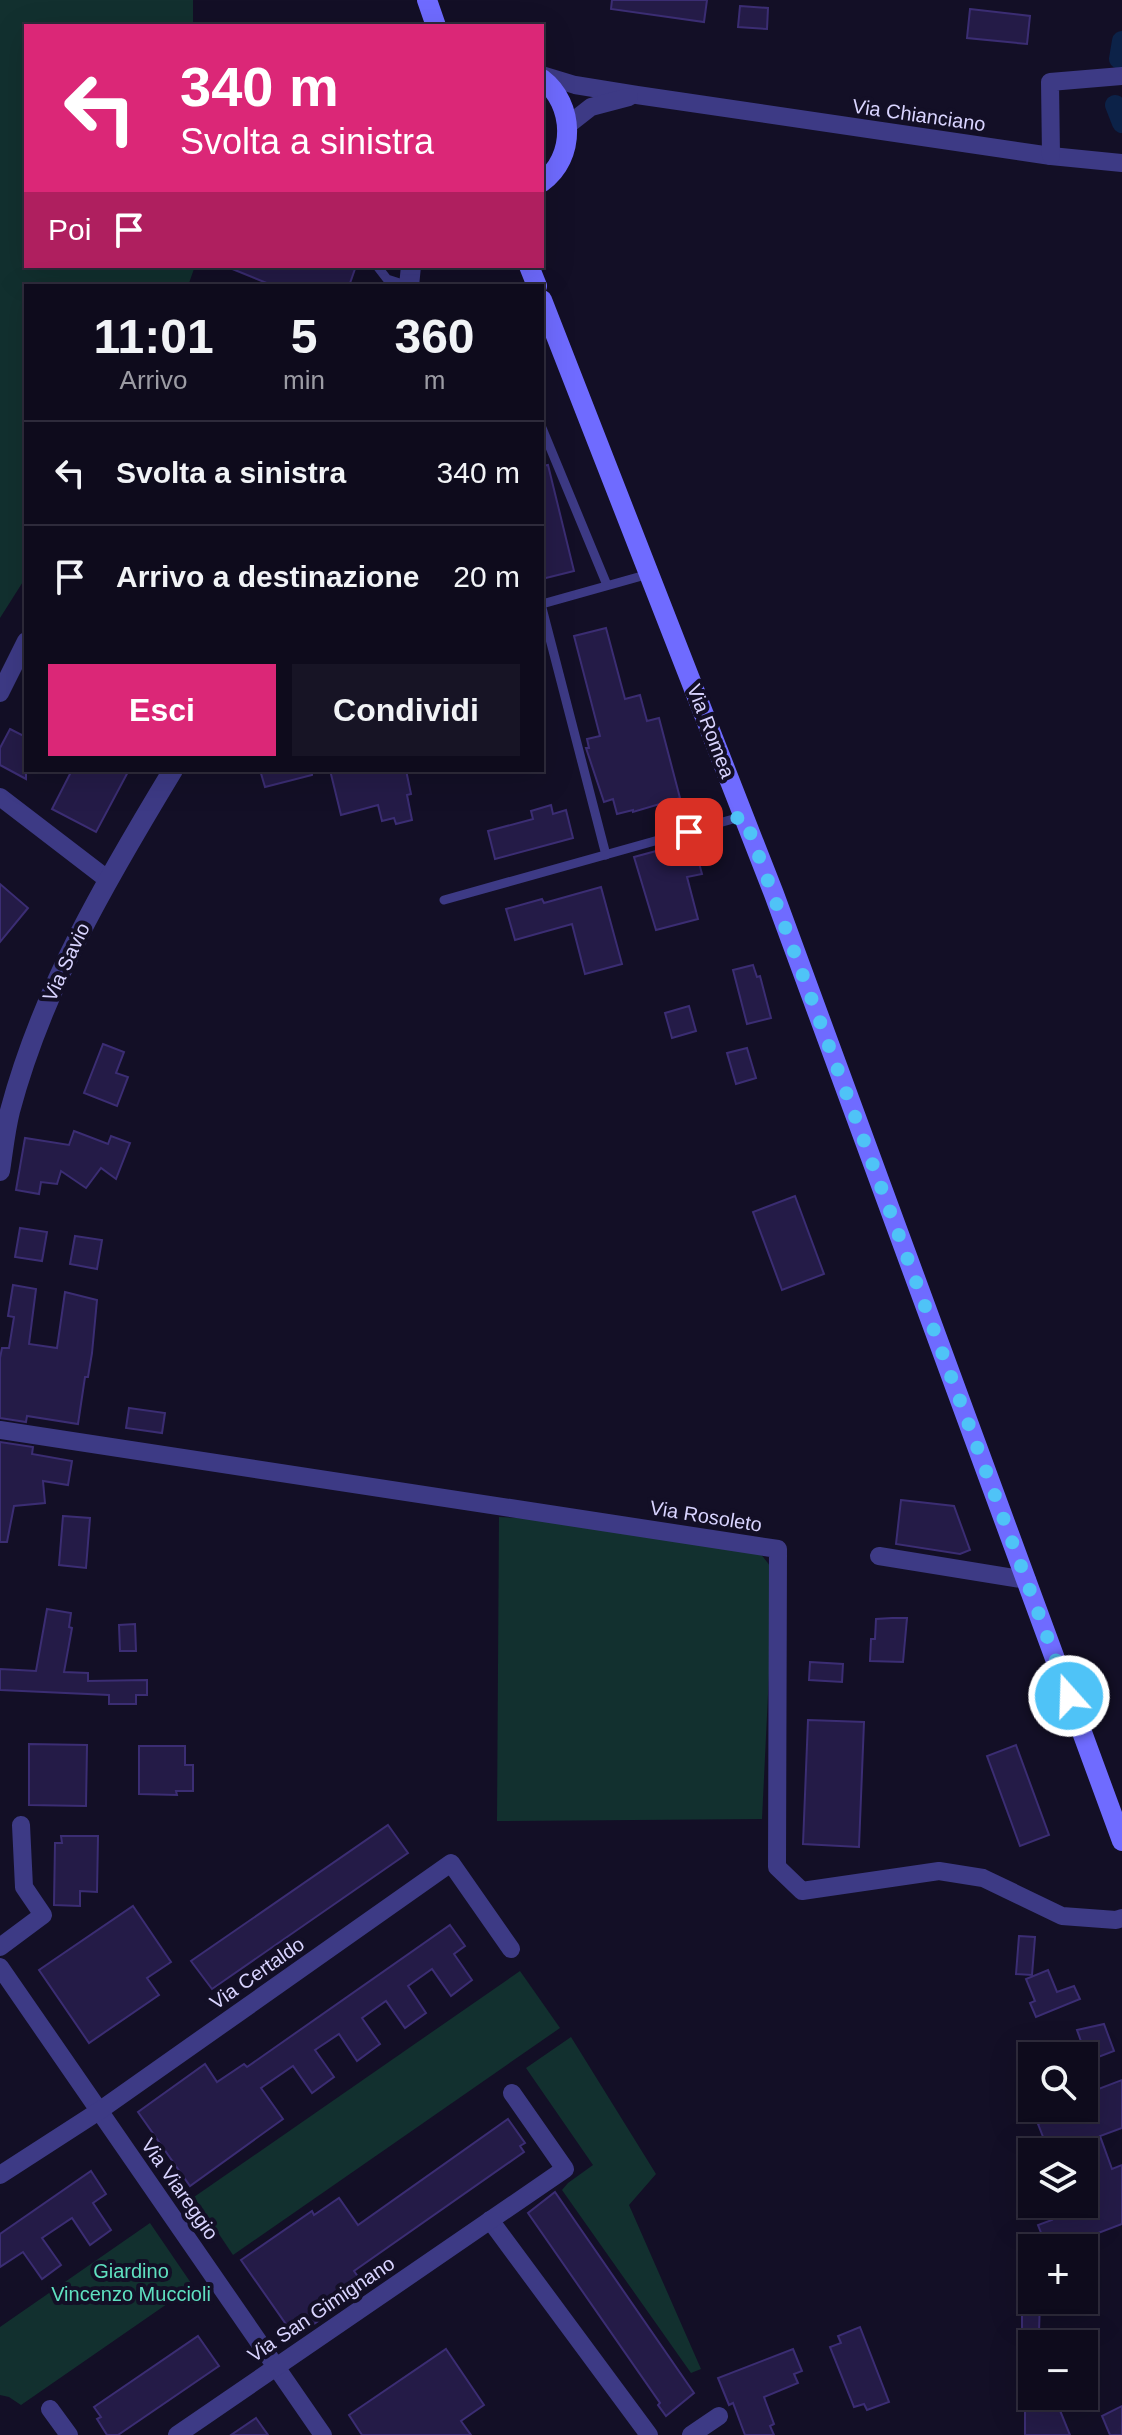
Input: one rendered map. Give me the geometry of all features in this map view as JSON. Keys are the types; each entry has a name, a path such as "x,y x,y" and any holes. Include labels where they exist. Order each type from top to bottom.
{"main road":[{"path":"544,79 562,103 568,125 567,145 560,163 544,180"},
{"name":"Via Romea","path":"544,305 744,816 1122,1841"}],"street":[{"path":"1051,156 1050,82 1122,76"},
{"name":"Via Chianciano","path":"544,77 637,95 1051,156 1122,163"},
{"name":"Via Chianciano","path":"568,125 591,107 637,95"},
{"path":"0,693 24,645"},
{"name":"Via Savio","path":"0,1171 9,1113 41,1015 107,879 172,772"},
{"path":"0,797 107,879"},
{"name":"Via Rosoleto","path":"0,1430 778,1549 777,1867 802,1891 939,1871 983,1878 1062,1916 1122,1918"},
{"path":"879,1556 1027,1580"},
{"path":"0,1947 43,1915 24,1887 21,1825"},
{"name":"Via Certaldo","path":"0,2175 99,2111 451,1863 511,1949"},
{"name":"Via Viareggio","path":"0,1967 323,2435"},
{"name":"Via San Gimignano","path":"177,2435 565,2169 512,2093"},
{"path":"490,2220 649,2435"},
{"path":"50,2409 69,2435"},
{"path":"691,2435 719,2416"}],"lane":[{"path":"379,268 387,279 403,284"},
{"path":"544,433 607,585"},
{"path":"544,605 649,574"},
{"path":"544,614 606,855"},
{"path":"444,900 744,816"}],"green space":[{"path":"0,0 193,0 193,24 24,24 24,268 194,268 189,284 24,284 24,580 0,618"},
{"path":"499,1517 590,1522 760,1553 774,1571 762,1819 497,1821"},
{"path":"520,1971 560,2028 233,2255 194,2197"},
{"path":"571,2037 656,2174 629,2205 701,2369 691,2373 562,2190 593,2165 526,2068"},
{"name":"Giardino Vincenzo Muccioli","path":"150,2223 193,2286 21,2405 0,2395 0,2327"}],"building":[{"path":"612,0 707,0 704,22 611,9"},
{"path":"740,6 768,8 767,29 738,27"},
{"path":"970,9 1030,16 1027,44 967,38"},
{"path":"230,268 355,268 350,284 269,284"},
{"path":"548,465 574,571 544,578 544,466"},
{"path":"606,628 625,699 640,695 647,721 659,718 680,798 617,814 613,799 604,802 586,748 589,748 587,739 600,736 574,636"},
{"path":"10,729 24,736 26,779 0,765 0,748"},
{"path":"71,772 128,772 96,832 52,809"},
{"path":"261,772 312,772 312,775 265,787"},
{"path":"330,772 406,772 412,820 396,824 394,818 382,821 378,805 341,815"},
{"path":"551,805 553,814 566,810 573,838 495,859 488,831 533,819 531,811"},
{"path":"693,841 702,874 687,877 698,919 656,930 634,857"},
{"path":"0,884 28,908 0,942"},
{"path":"601,887 622,964 585,974 572,924 515,940 506,909 542,899 544,903"},
{"path":"753,965 757,977 760,976 771,1018 747,1024 733,970"},
{"path":"689,1006 696,1031 672,1038 665,1013"},
{"path":"103,1044 124,1052 116,1073 128,1077 117,1106 84,1093"},
{"path":"747,1048 756,1078 736,1084 727,1053"},
{"path":"74,1131 108,1144 111,1136 130,1143 116,1179 101,1168 86,1188 61,1171 57,1184 41,1182 39,1194 16,1190 25,1138 69,1145"},
{"path":"795,1196 824,1274 782,1290 753,1212"},
{"path":"20,1228 47,1232 42,1261 15,1257"},
{"path":"75,1236 102,1240 97,1269 70,1264"},
{"path":"13,1285 36,1289 29,1344 57,1348 65,1292 97,1300 92,1353 78,1424 27,1416 26,1422 0,1418 0,1358 2,1348 9,1348 14,1317 8,1316"},
{"path":"129,1408 165,1413 162,1433 126,1428"},
{"path":"0,1442 33,1447 32,1454 72,1461 68,1485 43,1481 45,1503 14,1506 7,1542 0,1542"},
{"path":"901,1500 954,1506 970,1550 960,1554 896,1544"},
{"path":"63,1516 90,1518 86,1568 59,1565"},
{"path":"47,1609 71,1613 69,1627 72,1628 64,1672 88,1673 88,1681 147,1680 147,1695 136,1695 136,1704 109,1704 109,1695 0,1690 0,1669 36,1671"},
{"path":"907,1618 903,1662 870,1661 876,1619"},
{"path":"135,1624 136,1651 120,1651 119,1625"},
{"path":"810,1662 843,1664 842,1682 809,1680"},
{"path":"808,1720 864,1722 859,1847 803,1844"},
{"path":"29,1744 87,1745 86,1806 29,1805"},
{"path":"1016,1745 1049,1835 1020,1846 987,1756"},
{"path":"139,1746 185,1746 185,1765 193,1765 193,1791 176,1791 177,1795 139,1794"},
{"path":"388,1825 408,1853 212,1989 191,1961"},
{"path":"61,1836 98,1836 97,1892 80,1891 80,1906 54,1905 55,1843 62,1843"},
{"path":"133,1906 171,1962 147,1978 159,1995 89,2043 39,1970"},
{"path":"450,1925 465,1946 454,1954 472,1980 451,1996 432,1969 408,1986 426,2013 405,2028 386,2001 362,2018 380,2044 357,2061 339,2034 315,2050 334,2077 312,2093 293,2066 261,2088 283,2119 190,2186 138,2112 205,2064 217,2082 244,2064 247,2067"},
{"path":"1019,1936 1035,1937 1032,1975 1016,1974"},
{"path":"1048,1970 1057,1992 1074,1986 1080,1999 1036,2017 1030,2003 1035,2001 1026,1979"},
{"path":"1104,2024 1114,2051 1098,2057 1098,2042 1081,2042 1077,2030"},
{"path":"1122,2080 1122,2128 1100,2136 1112,2169 1122,2165 1122,2224 1096,2234 1042,2234 1038,2225 1051,2218 1098,2218 1098,2138 1044,2138 1038,2124 1098,2122 1098,2089"},
{"path":"508,2119 525,2143 520,2146 524,2152 354,2271 366,2288 295,2337 241,2260 312,2211 314,2215 339,2198 358,2225"},
{"path":"91,2171 106,2194 93,2203 111,2230 90,2245 72,2218 42,2238 61,2265 42,2279 23,2252 0,2267 0,2234"},
{"path":"555,2192 694,2393 666,2416 528,2213"},
{"path":"1022,2314 1040,2314 1039,2330 1022,2330"},
{"path":"860,2327 889,2402 867,2410 864,2404 854,2407 830,2347 841,2343 838,2336"},
{"path":"198,2336 219,2366 118,2435 107,2435 94,2407"},
{"path":"446,2349 484,2405 461,2421 471,2435 362,2435 349,2415"},
{"path":"793,2349 802,2371 794,2374 798,2383 764,2397 774,2424 770,2426 774,2435 745,2435 733,2403 729,2405 718,2378"},
{"path":"1122,2406 1122,2435 1110,2435 1102,2416"},
{"path":"1025,2410 1060,2410 1070,2435 1025,2435"},
{"path":"256,2418 268,2435 231,2435"}],"waterway":[{"path":"1119,59 1122,41"},
{"path":"1115,105 1122,123"}],"route":[{"path":"689,832 744,816 1069,1696"}]}
